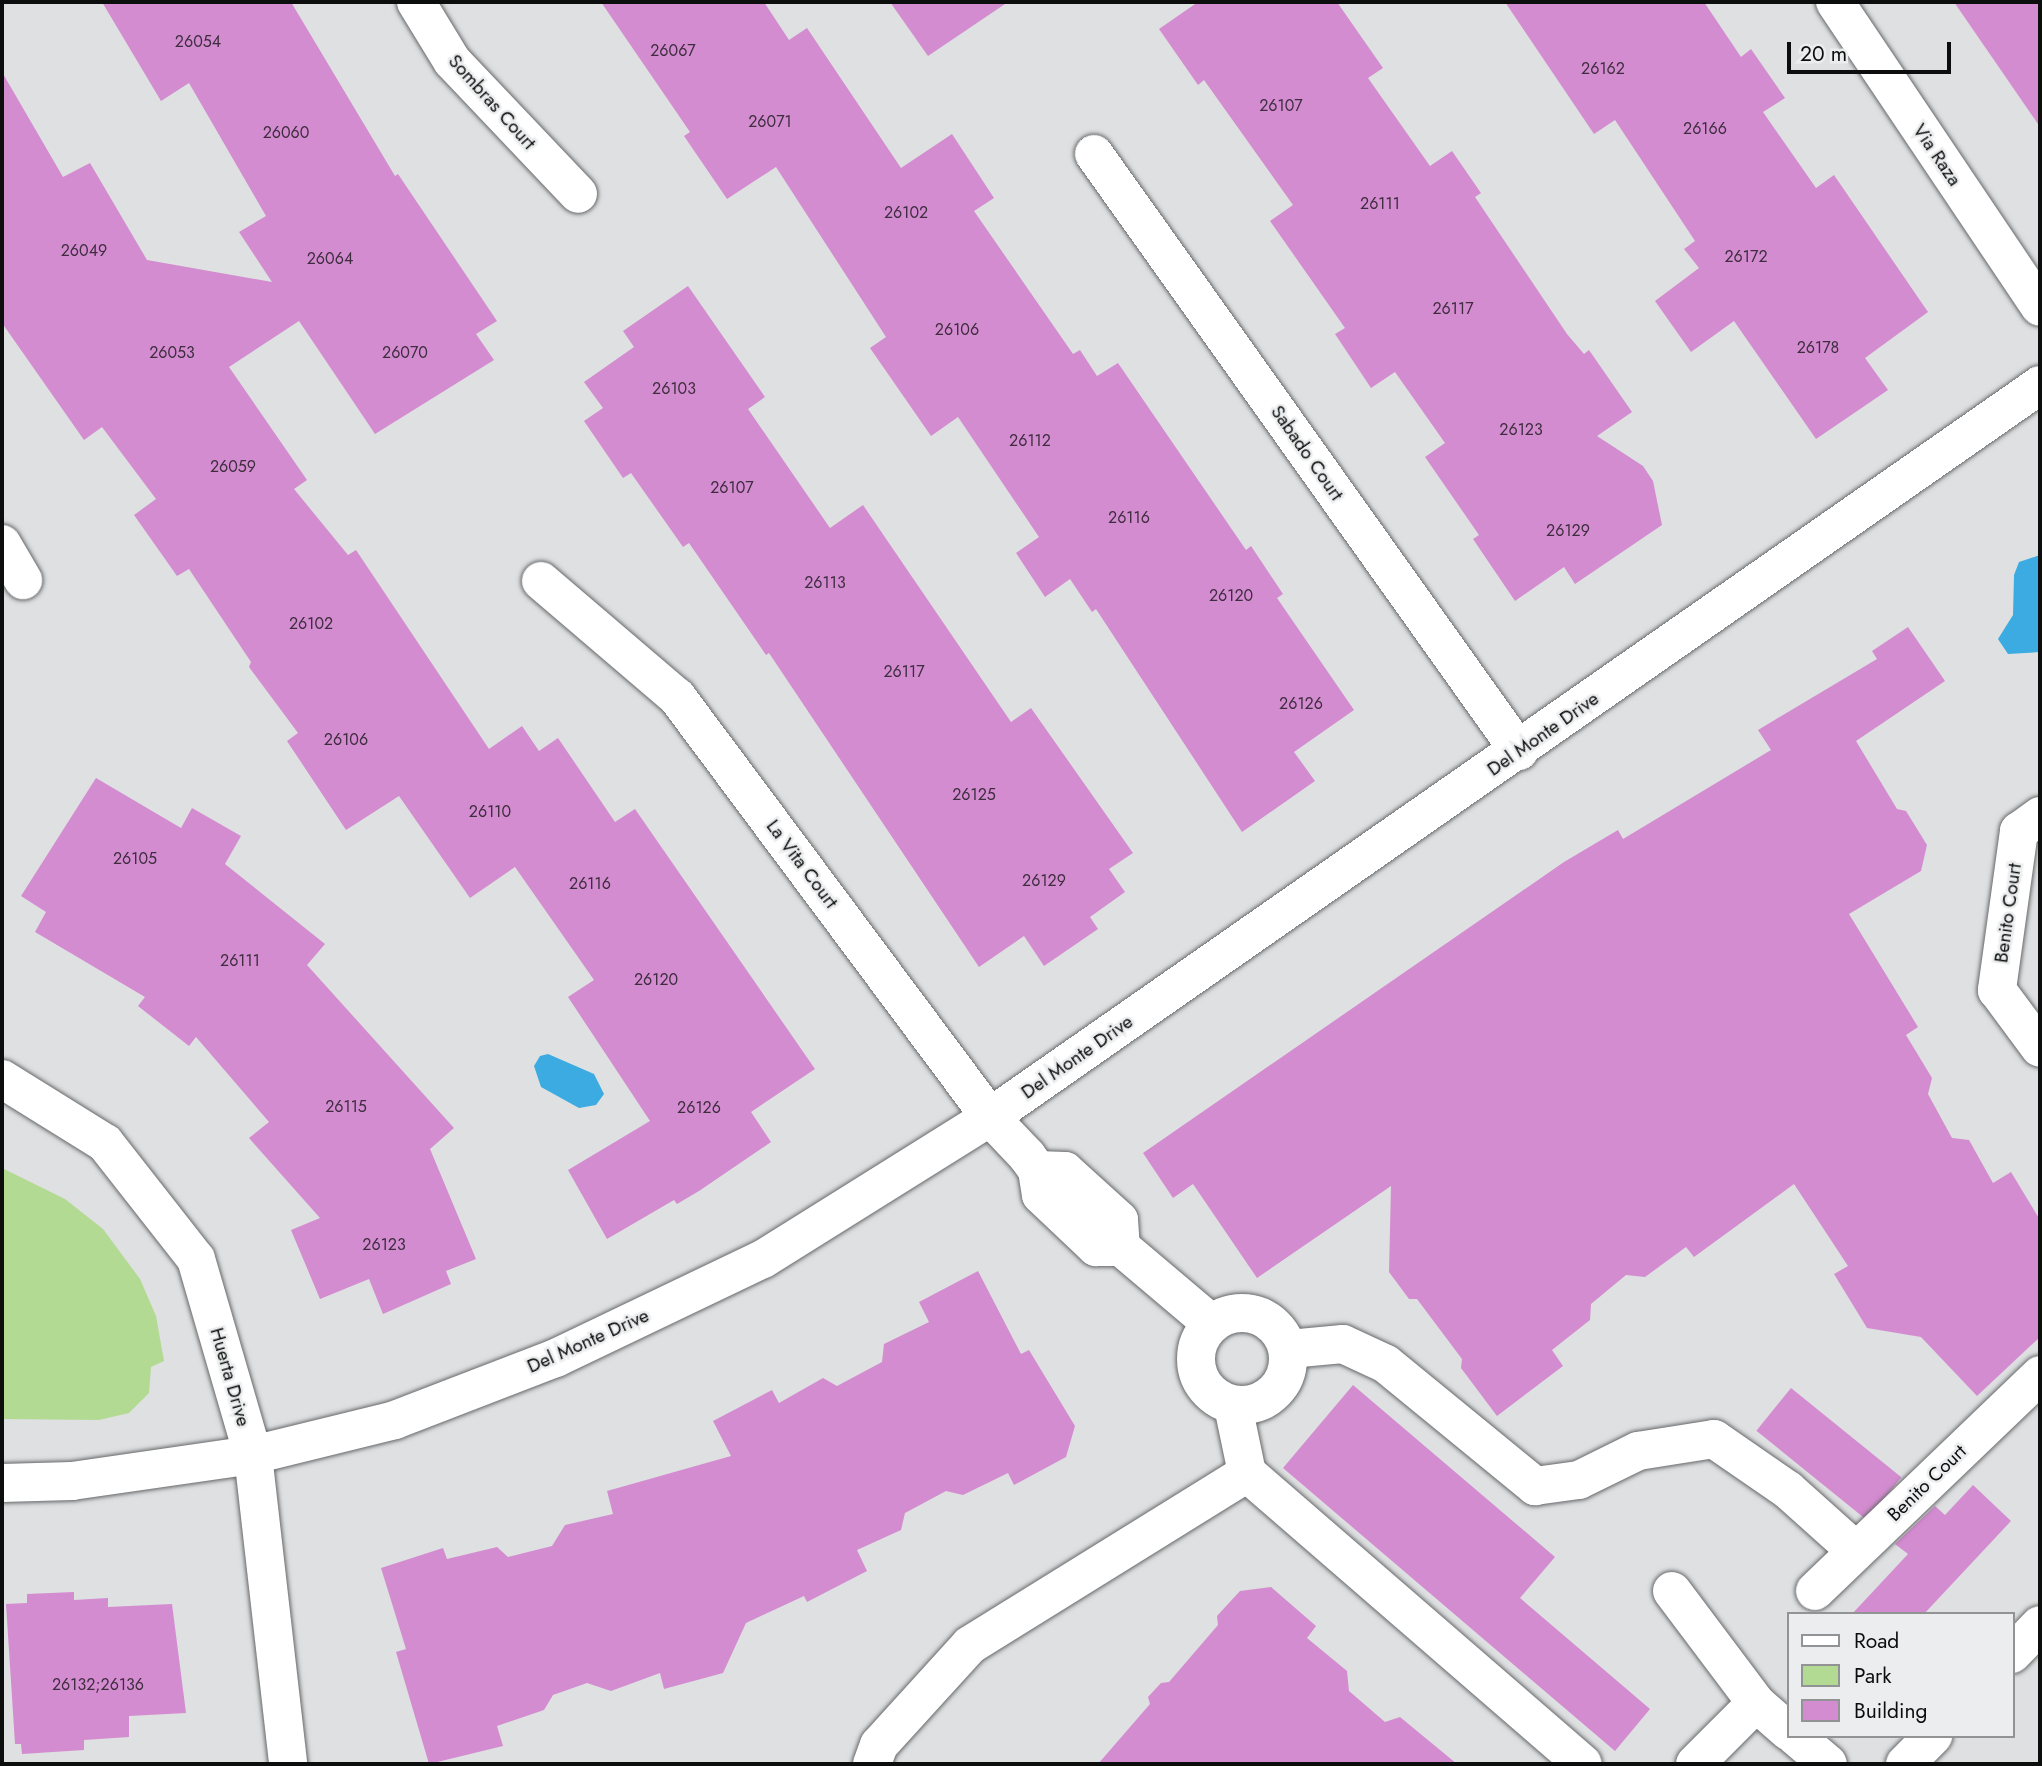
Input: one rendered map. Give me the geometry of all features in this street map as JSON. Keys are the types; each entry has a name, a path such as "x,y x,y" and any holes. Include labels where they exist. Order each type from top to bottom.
{"street":[{"name":"Sombras Court","path":"416,2 452,61 578,194"},
{"name":"Via Raza","path":"1835,2 2040,307"},
{"name":"Sabado Court","path":"1094,154 1519,751"},
{"name":"Del Monte Drive","path":"2,1483 72,1481 253,1455 395,1420 556,1358 763,1259 990,1117 1519,751 2040,385"},
{"path":"2,544 23,580"},
{"name":"La Vita Court","path":"541,582 677,697 990,1117 1037,1170 1065,1171 1119,1220 1121,1247 1211,1323"},
{"name":"Benito Court","path":"2040,816 2019,831 1997,990 2040,1048"},
{"name":"Huerta Drive","path":"2,1079 105,1143 196,1259 253,1455 288,1764"},
{"path":"1233,1313 1257,1314 1278,1328 1289,1349 1288,1372 1276,1392 1256,1404 1233,1406 1214,1398 1200,1381 1194,1361 1198,1340 1211,1323 1233,1313"},
{"path":"1289,1349 1343,1344 1386,1364 1535,1486 1579,1480 1638,1451 1714,1439 1788,1490 1856,1551"},
{"name":"Benito Court","path":"1815,1591 2040,1375"},
{"path":"1233,1406 1247,1473 1583,1764"},
{"path":"872,1764 880,1745 970,1645 1247,1473"},
{"path":"1672,1591 1756,1703 1786,1729"},
{"path":"2014,1652 2040,1625"},
{"path":"1695,1764 1756,1703"},
{"path":"1797,1738 1828,1764"},
{"path":"1905,1764 1931,1738"}],"green space":[{"path":"2,1168 65,1199 103,1229 140,1279 156,1316 164,1361 151,1367 149,1393 129,1413 99,1420 2,1419"}],"water":[{"path":"2040,555 2040,652 2008,654 1998,639 2013,615 2014,575 2019,562"},
{"path":"548,1054 594,1074 604,1094 596,1105 579,1108 541,1087 534,1066 540,1056"}],"building":[{"path":"102,2 291,2 395,176 398,174 497,321 476,334 494,360 375,434 299,321 229,367 307,480 294,489 348,555 356,550 489,749 522,726 539,751 558,738 615,822 635,809 815,1069 751,1112 771,1142 699,1191 677,1204 674,1200 607,1239 568,1170 650,1121 568,997 594,980 515,867 470,898 399,796 346,830 287,741 298,733 249,667 251,662 189,569 177,576 134,515 156,499 102,427 84,440 2,323 2,72 63,177 90,163 147,260 272,282 239,232 266,216 189,83 161,101"},
{"path":"601,2 764,2 789,40 807,28 901,168 952,134 994,198 974,211 1073,354 1080,350 1097,376 1118,363 1246,550 1251,546 1283,594 1277,598 1354,710 1294,752 1315,781 1242,832 1096,609 1092,612 1070,579 1045,597 1016,553 1039,537 958,417 931,436 870,348 886,337 776,167 727,199 684,136 690,132"},
{"path":"890,2 1008,2 928,56"},
{"path":"1198,2 1337,2 1383,68 1368,78 1430,166 1452,151 1481,193 1475,197 1567,334 1584,354 1589,350 1632,412 1597,436 1643,466 1653,481 1662,525 1575,584 1564,567 1515,601 1473,539 1479,535 1425,457 1445,443 1395,372 1371,388 1335,334 1345,328 1270,221 1293,205 1204,80 1198,85 1159,29"},
{"path":"1505,2 1704,2 1741,57 1751,49 1785,98 1763,112 1816,188 1834,175 1928,312 1865,358 1888,390 1816,439 1734,321 1691,352 1655,301 1699,268 1684,249 1695,241 1615,120 1594,134"},
{"path":"1954,2 2040,2 2040,127"},
{"path":"688,286 765,397 748,409 830,528 863,505 1011,722 1031,708 1133,853 1109,869 1125,892 1090,917 1098,929 1044,966 1024,936 979,967 769,653 766,655 689,543 683,547 631,473 623,478 584,421 603,408 584,382 634,347 623,331"},
{"path":"1908,627 1945,681 1856,741 1897,809 1906,811 1927,845 1921,871 1849,914 1918,1027 1906,1035 1932,1078 1928,1094 1952,1138 1969,1140 1993,1183 2011,1172 2040,1220 2040,1337 1977,1396 1921,1337 1867,1328 1834,1274 1848,1266 1794,1184 1694,1257 1686,1247 1645,1277 1626,1275 1591,1304 1590,1320 1552,1350 1563,1366 1497,1416 1461,1368 1462,1359 1417,1299 1409,1299 1389,1272 1391,1186 1257,1278 1193,1184 1173,1198 1143,1153 1564,862 1618,830 1623,839 1771,750 1758,730 1877,659 1872,651"},
{"path":"96,778 181,828 192,808 241,836 225,864 325,944 307,965 454,1128 430,1149 476,1259 446,1271 451,1284 383,1314 369,1279 320,1299 291,1230 320,1218 249,1138 269,1122 196,1037 189,1046 138,1006 145,997 35,932 46,912 21,896"},
{"path":"978,1271 1021,1354 1029,1350 1075,1426 1066,1457 1014,1485 1008,1473 963,1495 946,1491 905,1513 901,1530 857,1550 867,1571 807,1602 804,1596 746,1623 723,1673 664,1689 660,1673 611,1691 587,1683 553,1695 544,1710 497,1726 503,1746 429,1764 396,1652 406,1649 381,1568 443,1548 447,1559 497,1547 508,1557 552,1546 565,1525 613,1514 607,1491 731,1456 713,1421 772,1390 779,1403 823,1378 837,1386 882,1362 884,1344 929,1322 919,1302"},
{"path":"1353,1385 1555,1557 1520,1598 1650,1709 1615,1751 1283,1468"},
{"path":"1791,1388 1901,1477 1867,1520 1756,1431"},
{"path":"1973,1485 2011,1521 1926,1612 1854,1612 1908,1554 1895,1544 1935,1506 1945,1515"},
{"path":"1271,1587 1316,1626 1307,1638 1347,1671 1349,1691 1385,1722 1400,1717 1457,1764 1098,1764 1150,1704 1148,1697 1161,1683 1169,1682 1218,1625 1217,1616 1240,1591"},
{"path":"74,1592 74,1600 108,1598 108,1607 172,1604 186,1713 129,1716 129,1737 84,1740 84,1750 22,1754 21,1744 15,1744 6,1604 27,1603 27,1594"}]}
